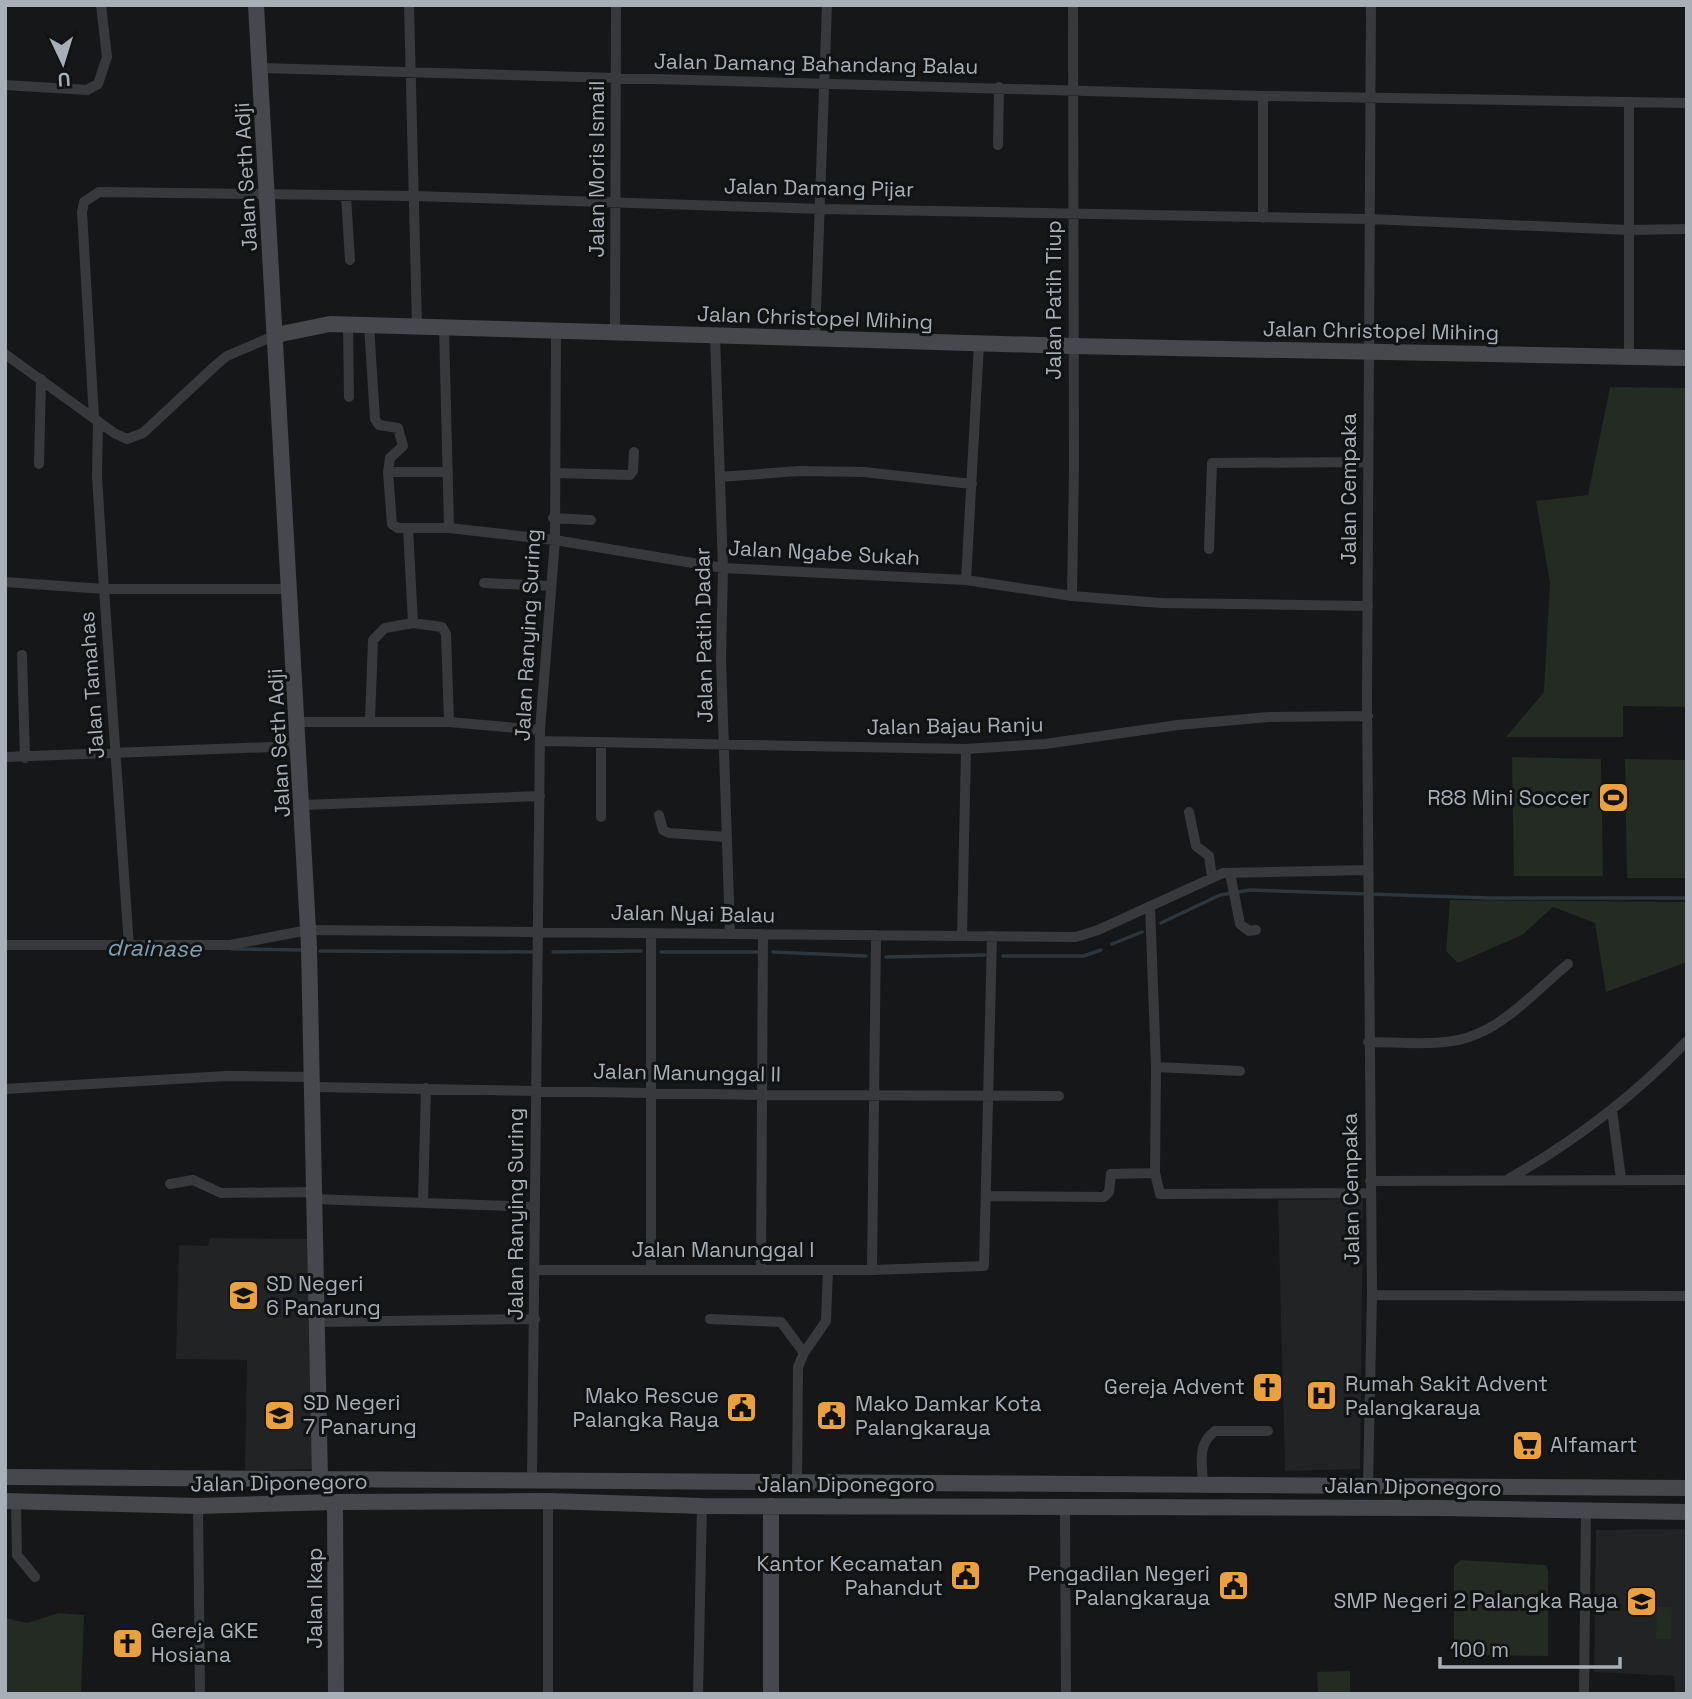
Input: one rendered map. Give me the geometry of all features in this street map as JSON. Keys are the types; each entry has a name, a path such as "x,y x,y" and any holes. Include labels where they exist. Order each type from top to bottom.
{"main road":[{"name":"Jalan Seth Adji","path":"256,5 309,939 320,1479"},
{"name":"Jalan Christopel Mihing","path":"276,335 315,326 348,325 979,344 1687,358"},
{"path":"49,1476 50,1502"},
{"name":"Jalan Diponegoro","path":"5,1477 1687,1488"},
{"path":"110,1477 110,1504"},
{"path":"916,1507 917,1483"},
{"path":"1248,1484 1249,1507"},
{"path":"1368,1484 1368,1508"},
{"name":"Jalan Diponegoro","path":"11,1501 198,1506 548,1501 702,1506 1249,1507 1687,1512"},
{"name":"Jalan Ikap","path":"335,1502 336,1694"},
{"path":"771,1506 771,1694"}],"street":[{"path":"5,85 87,90 98,84 107,57 101,5"},
{"path":"409,5 416,327"},
{"name":"Jalan Moris Ismail","path":"615,334 616,5"},
{"path":"815,339 822,209 823,82 827,5"},
{"name":"Jalan Patih Tiup","path":"1072,596 1073,5"},
{"name":"Jalan Cempaka","path":"1368,1484 1372,1295 1368,1042 1371,5"},
{"name":"Jalan Damang Bahandang Balau","path":"261,68 1263,96 1371,95 1687,103"},
{"path":"998,145 999,87"},
{"path":"1263,96 1263,218"},
{"path":"1629,103 1629,357"},
{"name":"Jalan Damang Pijar","path":"88,198 99,192 126,190 822,209 970,209 1073,215 1369,219 1629,230 1687,229"},
{"path":"346,196 350,260"},
{"name":"Jalan Tamahas","path":"88,198 82,212 104,589 129,946"},
{"path":"348,325 349,397"},
{"path":"369,326 375,419 379,425 398,428 403,446 390,458 388,472 392,524 408,528 413,623"},
{"path":"443,327 449,528"},
{"name":"Jalan Ranying Suring","path":"532,1479 541,735 555,540 553,519 556,331"},
{"name":"Jalan Christopel Mihing","path":"5,354 123,437 137,437 216,365 276,335"},
{"name":"Jalan Patih Dadar","path":"715,336 723,568 720,615 730,934"},
{"path":"967,580 979,344"},
{"path":"39,464 41,379"},
{"path":"555,473 630,475 633,471 634,453"},
{"path":"1209,549 1213,463 1368,462"},
{"path":"720,477 853,471 972,484"},
{"path":"388,472 448,472"},
{"path":"553,519 591,520"},
{"name":"Jalan Ngabe Sukah","path":"408,528 449,528 555,540 723,568 967,580 1072,596 1174,603 1368,606"},
{"path":"5,582 104,589 291,589"},
{"path":"484,583 551,586"},
{"path":"370,720 373,640 385,628 413,623 442,627 446,634 449,722"},
{"path":"22,655 25,758"},
{"name":"Jalan Bajau Ranju","path":"298,722 449,722 601,744 966,749 1045,744 1178,725 1256,718 1368,716"},
{"path":"601,744 601,817"},
{"path":"5,757 299,746"},
{"path":"962,936 966,749"},
{"path":"303,805 540,796"},
{"path":"1189,811 1196,846 1209,856 1212,877"},
{"path":"659,815 663,830 669,833 727,837"},
{"name":"Jalan Nyai Balau","path":"5,944 230,945 309,939 651,941 730,934 764,941 876,944 962,936 992,944 1087,935 1151,914 1212,877 1231,881 1368,870"},
{"path":"1231,881 1240,924 1249,931 1256,930"},
{"path":"1151,914 1156,1067 1155,1173 1160,1194 1370,1193"},
{"path":"651,941 651,1268"},
{"path":"761,1268 764,941"},
{"path":"872,1270 876,944"},
{"path":"992,944 987,1196 1104,1197 1109,1192 1111,1174 1155,1173"},
{"path":"1368,1042 1419,1042 1475,1035 1495,1025 1568,964"},
{"path":"1507,1179 1612,1110 1651,1078 1687,1041"},
{"path":"1156,1067 1240,1070"},
{"name":"Jalan Manunggal II","path":"5,1089 226,1076 426,1088 764,1095 874,1093 1059,1096"},
{"path":"423,1203 426,1088"},
{"path":"1612,1110 1621,1179"},
{"path":"170,1184 193,1180 221,1193 535,1207"},
{"path":"1370,1181 1687,1180"},
{"name":"Jalan Manunggal I","path":"534,1270 872,1270 984,1266 987,1196"},
{"path":"797,1482 798,1367 804,1353 826,1321 828,1270"},
{"path":"1372,1295 1687,1296"},
{"path":"316,1322 535,1319"},
{"path":"710,1319 781,1322 804,1353"},
{"path":"1203,1483 1202,1447 1209,1435 1215,1431 1268,1431"},
{"path":"11,1501 17,1555 35,1577"},
{"path":"548,1501 548,1694"},
{"path":"198,1506 200,1694"},
{"path":"698,1694 702,1506"},
{"path":"1065,1507 1066,1694"},
{"path":"1584,1694 1586,1511"}],"shaded area":[{"path":"1610,387 1687,388 1687,707 1623,706 1623,737 1506,737 1544,692 1550,583 1536,501 1588,495"},
{"path":"1512,757 1601,759 1603,876 1514,876"},
{"path":"1625,759 1687,760 1687,878 1627,878"},
{"path":"1450,900 1687,902 1687,962 1606,992 1595,923 1553,907 1522,935 1458,963 1446,951"},
{"name":"Rumah Sakit Advent Palangkaraya","path":"1363,1199 1360,1469 1285,1471 1278,1200"},
{"name":"SD Negeri 6 Panarung","path":"210,1238 307,1239 315,1469 245,1471 247,1360 176,1359 179,1245 208,1246"},
{"name":"SMP Negeri 2 Palangka Raya","path":"1687,1529 1687,1694 1675,1694 1674,1676 1594,1672 1596,1530"},
{"path":"1460,1560 1546,1565 1548,1656 1454,1655 1454,1567"},
{"path":"1657,1607 1672,1607 1671,1639 1656,1639"},
{"path":"59,1613 84,1615 81,1694 5,1694 5,1618 27,1623"},
{"path":"1350,1671 1350,1694 1318,1694 1317,1672"}],"waterway":[{"path":"1161,923 1220,895 1250,890 1489,898 1687,898"},
{"path":"1112,944 1142,932"},
{"name":"drainase","path":"232,949 304,950"},
{"path":"1003,956 1084,956 1101,950"},
{"path":"320,951 535,952"},
{"path":"553,952 641,951"},
{"path":"661,952 762,952"},
{"path":"773,952 866,956"},
{"path":"886,957 985,955"}],"place":[{"name":"R88 Mini Soccer","path":"1613,798"},
{"name":"SD Negeri 6 Panarung","path":"243,1296"},
{"name":"Gereja Advent","path":"1268,1387"},
{"name":"Rumah Sakit Advent Palangkaraya","path":"1322,1396"},
{"name":"Mako Rescue Palangka Raya","path":"742,1408"},
{"name":"SD Negeri 7 Panarung","path":"280,1415"},
{"name":"Mako Damkar Kota Palangkaraya","path":"832,1416"},
{"name":"Alfamart","path":"1527,1445"},
{"name":"Kantor Kecamatan Pahandut","path":"966,1576"},
{"name":"Pengadilan Negeri Palangkaraya","path":"1233,1586"},
{"name":"SMP Negeri 2 Palangka Raya","path":"1641,1601"},
{"name":"Gereja GKE Hosiana","path":"128,1643"}]}
